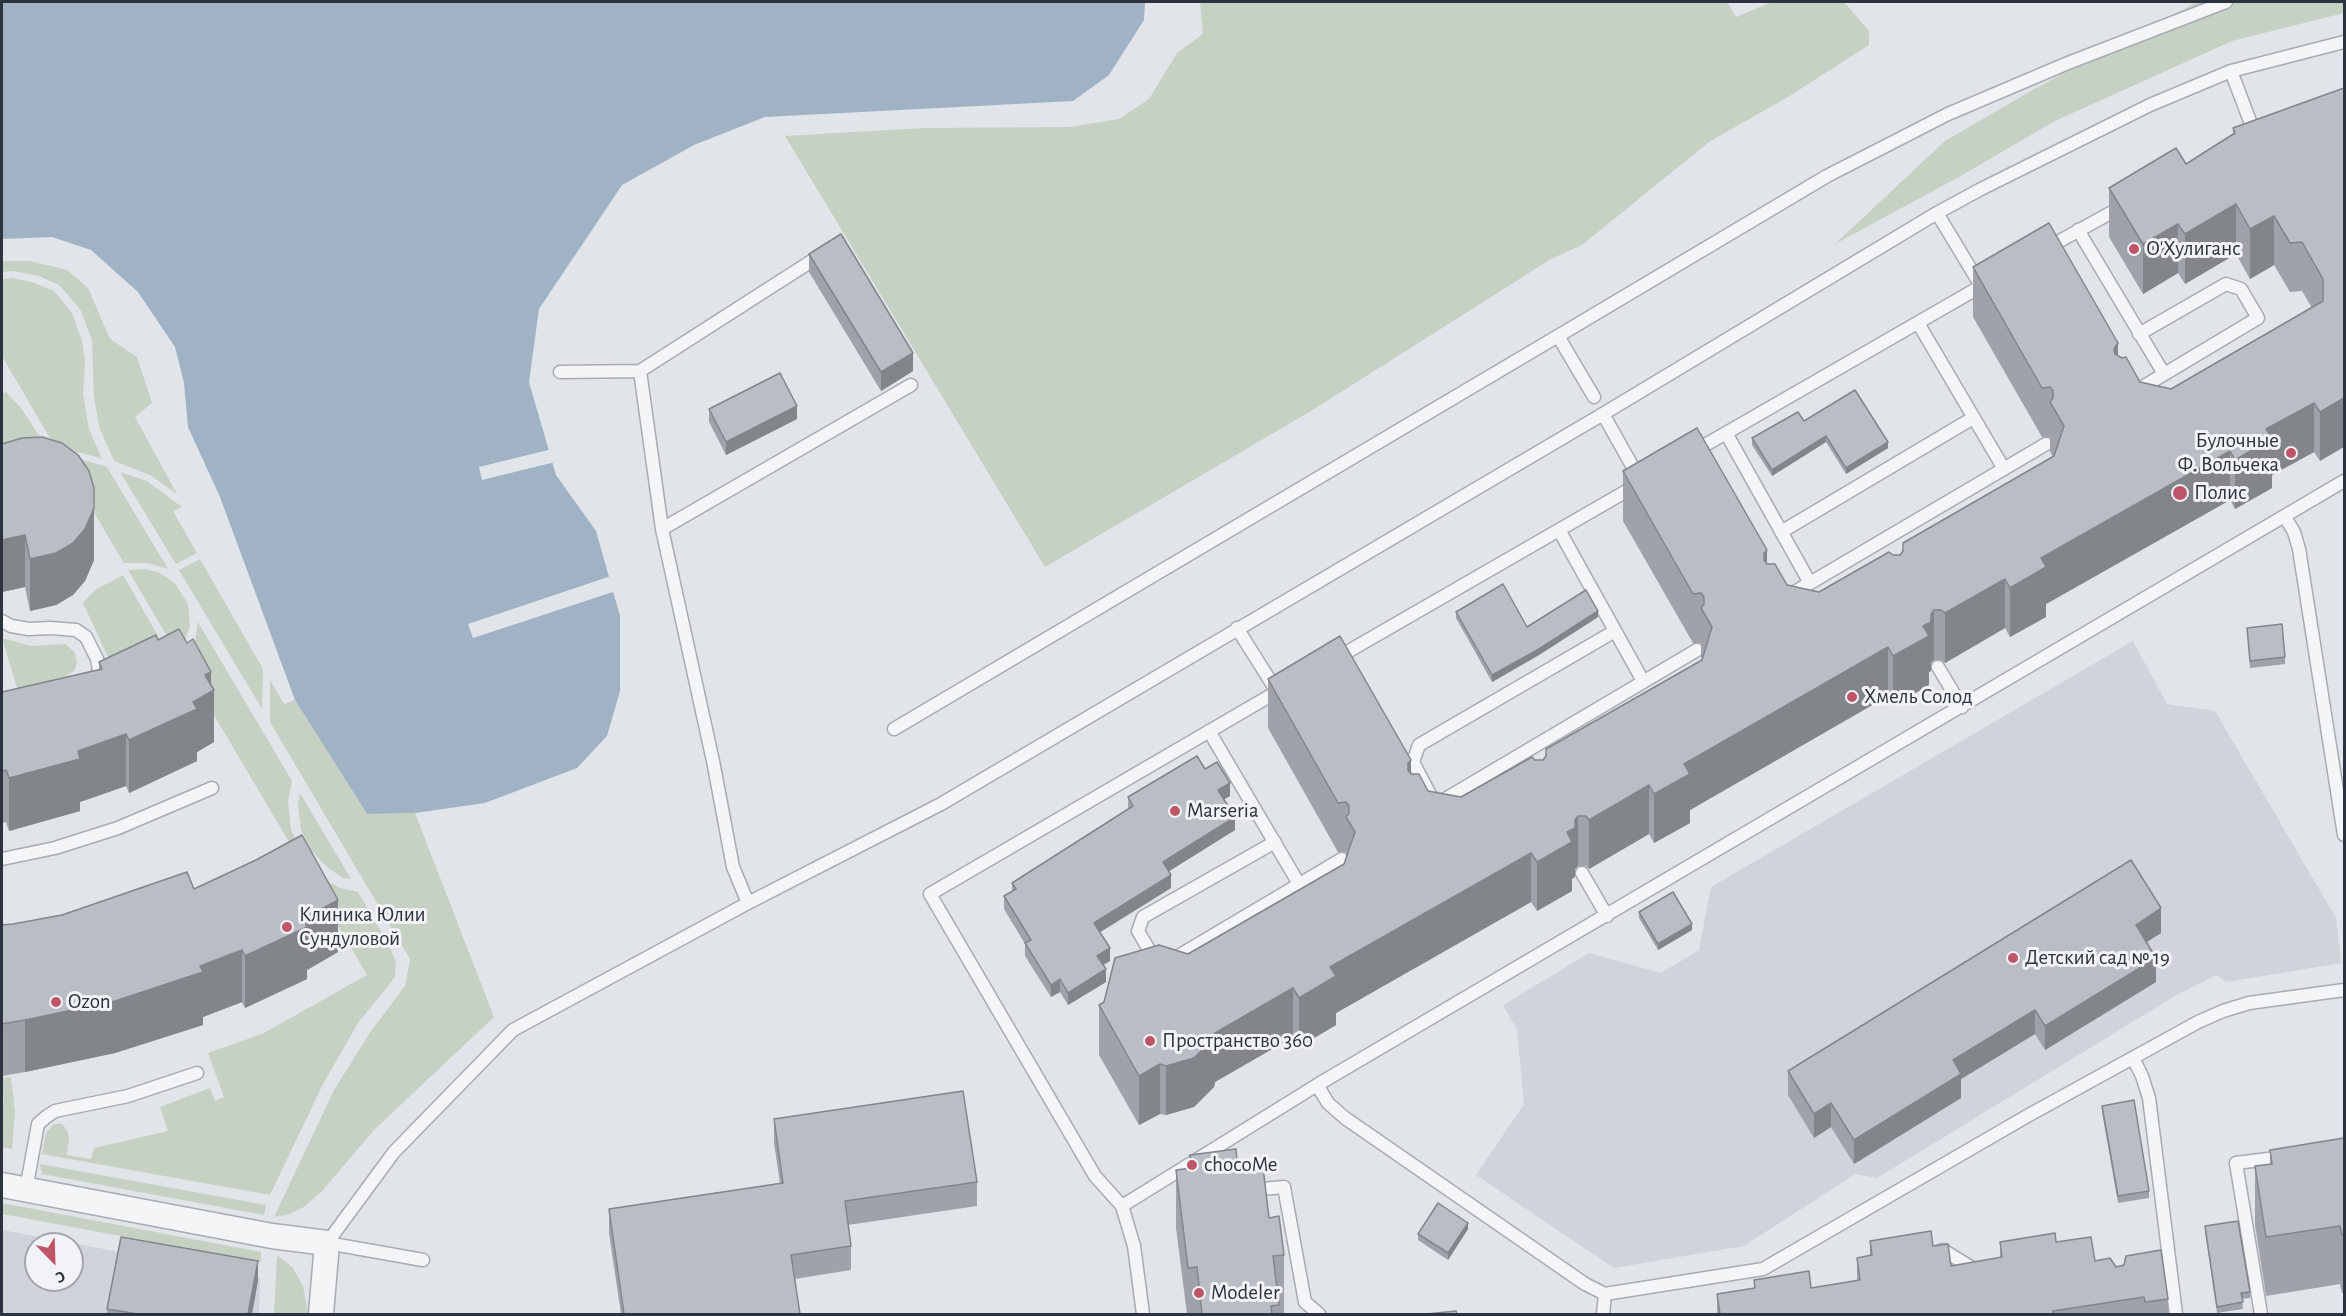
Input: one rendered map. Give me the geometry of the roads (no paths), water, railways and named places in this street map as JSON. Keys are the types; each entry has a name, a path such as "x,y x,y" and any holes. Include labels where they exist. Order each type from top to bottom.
{"street":[{"path":"2,1185 272,1236 327,1243 321,1314"}],"lane":[{"path":"894,729 1827,176 1938,119 2068,63 2226,2"},
{"path":"423,1260 327,1243 394,1152 513,1030 748,903 941,804 1603,414 1937,213 2150,105 2231,72 2344,42"},
{"path":"2231,72 2257,141"},
{"path":"2033,256 2138,198"},
{"path":"1937,213 1981,286"},
{"path":"2078,230 2164,374"},
{"path":"560,372 640,371 827,251"},
{"path":"1679,460 1998,276"},
{"path":"2122,399 2258,318 2241,289 2226,284 2139,334"},
{"path":"1918,322 2004,469"},
{"path":"1558,336 1594,397"},
{"path":"640,371 662,529 713,761 733,867 748,903"},
{"path":"662,529 911,385"},
{"path":"1328,663 1646,479 1603,414"},
{"path":"1781,532 1973,418"},
{"path":"1726,433 1810,583"},
{"path":"1780,600 1870,554 2046,444"},
{"path":"1122,1206 1196,1166 1317,1085 2344,481"},
{"path":"2284,517 2294,532 2299,549 2344,835"},
{"path":"1559,530 1643,681"},
{"path":"2,621 11,626 29,629 76,630 86,637 93,646 99,670 92,682 81,688"},
{"path":"1143,1314 1134,1245 1122,1206 1095,1176 930,894 1282,689 1237,628"},
{"path":"1615,631 1419,745 1413,762 1430,807 1516,762 1696,650"},
{"path":"1938,667 1962,707"},
{"path":"1209,731 1299,884"},
{"path":"2,859 54,848 118,828 212,788"},
{"path":"1275,842 1143,917 1138,931 1159,967 1342,859"},
{"path":"1582,873 1607,916"},
{"path":"1317,1085 1328,1103 1345,1118 1585,1284 1605,1294 1763,1269 2029,1115 2223,1011 2249,1003 2344,990"},
{"path":"2133,1058 2149,1098 2176,1314"},
{"path":"26,1190 38,1124 46,1117 55,1112 128,1096 197,1073"},
{"path":"2261,1314 2236,1162 2301,1155"},
{"path":"1233,1192 1284,1186 1305,1302 1318,1314"},
{"path":"1921,1258 1942,1250 1977,1272 1988,1270"},
{"path":"1603,1314 1605,1294"}],"water":[{"path":"2,2 1145,2 1144,20 1109,75 1073,101 765,117 694,145 622,185 539,309 529,382 556,475 596,531 620,616 620,691 607,736 577,768 485,803 415,813 367,814 295,700 220,497 188,427 184,383 175,347 138,292 91,250 52,237 2,239"}],"place":[{"name":"О'Хулиганс","path":"2134,249"},
{"name":"Булочные Ф. Вольчека","path":"2291,453"},
{"name":"Полис","path":"2180,493"},
{"name":"Хмель Солод","path":"1852,697"},
{"name":"Marseria","path":"1175,811"},
{"name":"Клиника Юлии Сундуловой","path":"287,927"},
{"name":"Детский сад № 19","path":"2013,958"},
{"name":"Ozon","path":"56,1002"},
{"name":"Пространство 360","path":"1150,1041"},
{"name":"chocoMe","path":"1192,1165"},
{"name":"Modeler","path":"1199,1293"}]}
